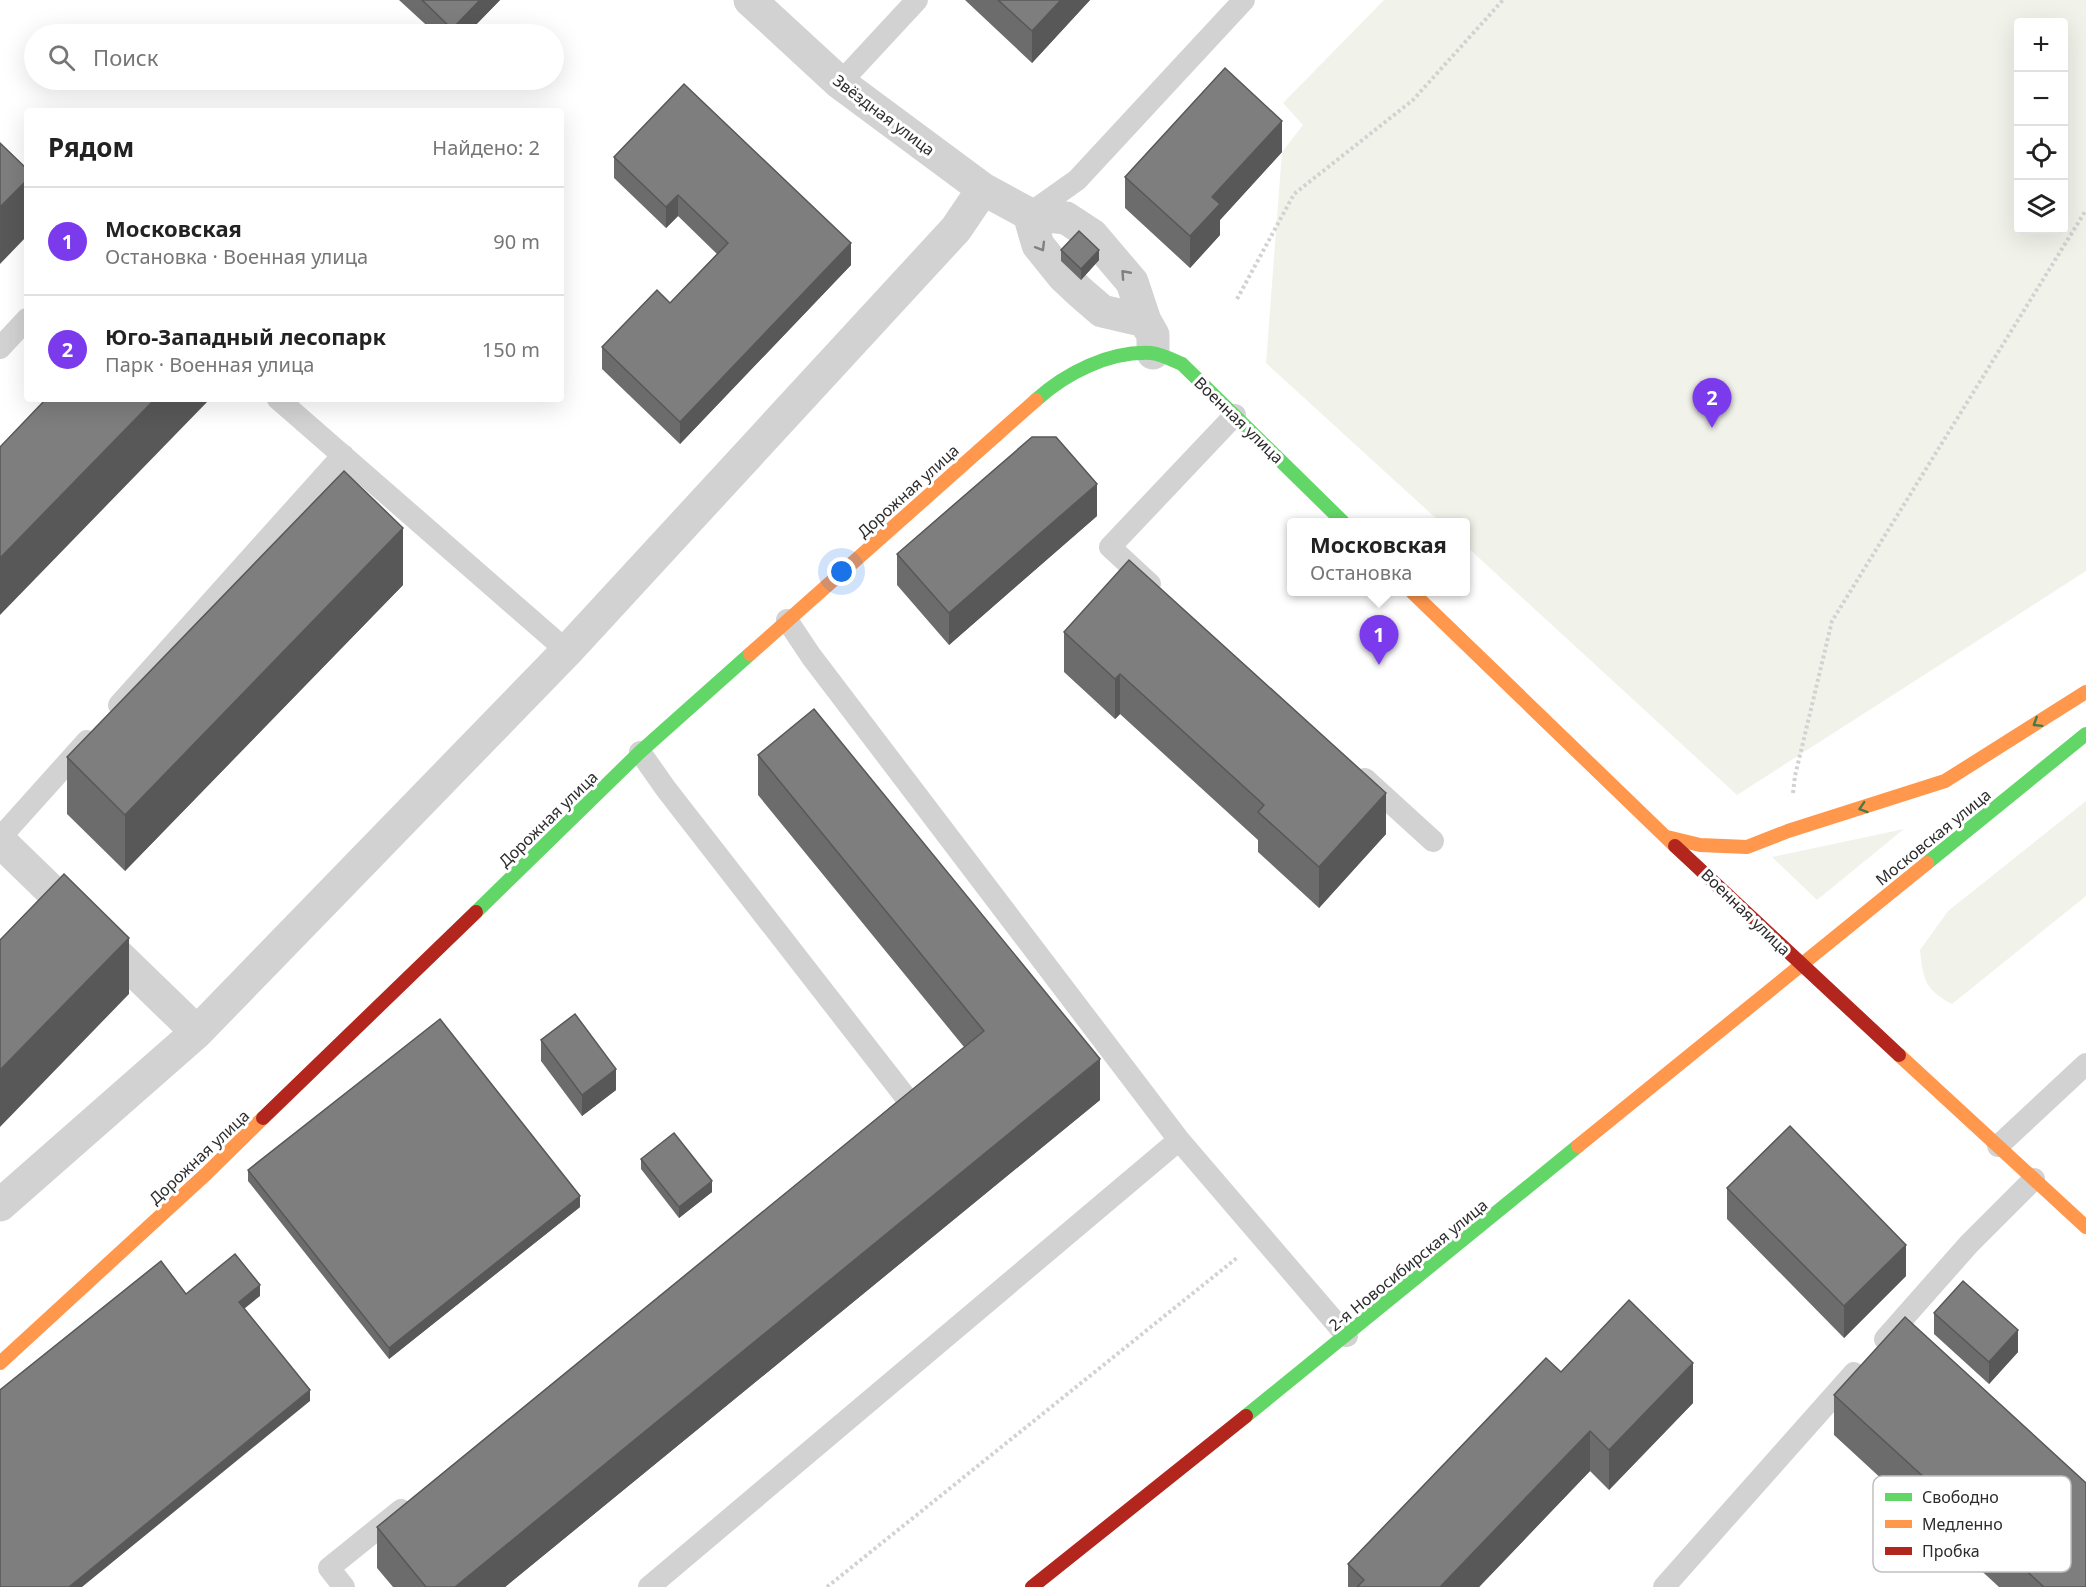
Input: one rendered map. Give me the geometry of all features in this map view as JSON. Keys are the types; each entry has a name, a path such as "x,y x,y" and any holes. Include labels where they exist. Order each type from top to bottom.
{"street":[{"name":"Звёздная улица","path":"750,0 840,83 983,189 1029,214 1066,218 1092,235 1132,282 1144,321"},
{"path":"0,1205 197,1032 567,651 956,229 983,189"},
{"path":"1029,214 1038,245 1062,276 1102,311 1144,321 1153,335 1153,353"},
{"name":"Военная улица","path":"1153,353 1182,364 1338,518"},
{"name":"Дорожная улица","path":"0,1363 206,1174 640,752 1056,382 1115,355 1153,353"},
{"name":"Военная улица","path":"1417,596 1529,708 1801,964 2086,1227"},
{"path":"1667,837 1700,845 1746,847 1788,831 1945,782 2086,692"},
{"name":"Московская улица","path":"1801,964 2086,734"},
{"path":"0,839 197,1032"},
{"name":"2-я Новосибирская улица","path":"1032,1587 1347,1336 1801,964"}],"lane":[{"path":"840,83 917,0"},
{"path":"1029,214 1077,180 1244,0"},
{"path":"0,348 24,322"},
{"path":"281,402 567,651"},
{"path":"1162,595 1110,547 1234,415"},
{"path":"0,839 343,455"},
{"path":"787,620 811,656 1179,1140 1347,1336"},
{"path":"640,752 666,789 911,1104 884,1126"},
{"path":"1345,762 1432,841"},
{"path":"1998,1146 2086,1064"},
{"path":"649,1587 1179,1140"},
{"path":"1664,1587 1969,1244 2034,1179"},
{"path":"344,1587 328,1568 421,1494"}],"path":[{"path":"1237,298 1294,194 1413,100 1503,0"},
{"path":"1788,831 1795,776 1832,621 2086,210"},
{"path":"827,1587 1263,1238"}],"shaded area":[{"path":"1384,0 2086,0 2086,571 1737,795 1470,550 1470,518 1436,518 1266,363 1282,152 1303,125 1283,103"},
{"path":"2086,801 2086,896 1952,1004 1936,994 1924,976 1920,950 1948,911"},
{"path":"1904,829 1817,900 1772,857"}],"building":[{"path":"422,0 480,0 457,24 447,24"},
{"path":"998,0 1061,0 1032,31"},
{"path":"1225,68 1282,121 1212,197 1220,204 1190,236 1125,177"},
{"path":"684,84 851,243 680,422 602,347 657,290 670,303 728,243 678,195 666,207 614,157"},
{"path":"0,143 24,166 24,183 0,207"},
{"path":"1079,231 1099,250 1081,269 1061,250"},
{"path":"43,402 152,402 0,558 0,447"},
{"path":"1032,437 1056,437 1097,484 949,613 897,554"},
{"path":"344,471 403,528 125,815 67,757"},
{"path":"1129,560 1386,793 1319,867 1258,812 1264,805 1120,674 1115,679 1064,632"},
{"path":"814,709 1100,1059 455,1587 426,1587 377,1527 984,1031 758,755"},
{"path":"64,874 129,938 0,1070 0,940"},
{"path":"575,1014 616,1069 582,1095 541,1040"},
{"path":"440,1019 580,1196 389,1348 248,1170"},
{"path":"1790,1126 1906,1245 1844,1306 1727,1188"},
{"path":"674,1133 712,1181 679,1207 641,1159"},
{"path":"235,1254 260,1285 239,1302 310,1390 69,1587 0,1587 0,1390 161,1261 186,1294"},
{"path":"1963,1281 2018,1330 1989,1362 1934,1313"},
{"path":"1629,1300 1693,1363 1609,1450 1590,1431 1440,1587 1357,1587 1364,1580 1348,1564 1546,1358 1561,1372"},
{"path":"1905,1317 2086,1483 2086,1587 2044,1587 2028,1572 2071,1572 2071,1476 1923,1476 1834,1395"}],"traffic: fast":[{"path":"1036,400 1074,373 1104,360 1135,353 1151,353 1167,357 1182,364 1339,518"},
{"path":"476,912 640,752 750,654"},
{"path":"1927,863 2086,734"},
{"path":"1246,1416 1578,1146"}],"traffic: slow":[{"path":"750,654 1036,400"},
{"path":"1416,596 1675,846"},
{"path":"1667,837 1700,845 1747,847 1788,831 1945,781 2086,692"},
{"path":"1578,1146 1927,863"},
{"path":"1899,1055 2086,1227"},
{"path":"0,1363 206,1174 263,1118"}],"traffic: jam":[{"path":"1675,846 1899,1055"},
{"path":"263,1118 476,912"},
{"path":"1032,1587 1246,1416"}],"place":[{"name":"Юго-Западный лесопарк","path":"1712,428"},
{"name":"Московская","path":"1379,665"}]}
